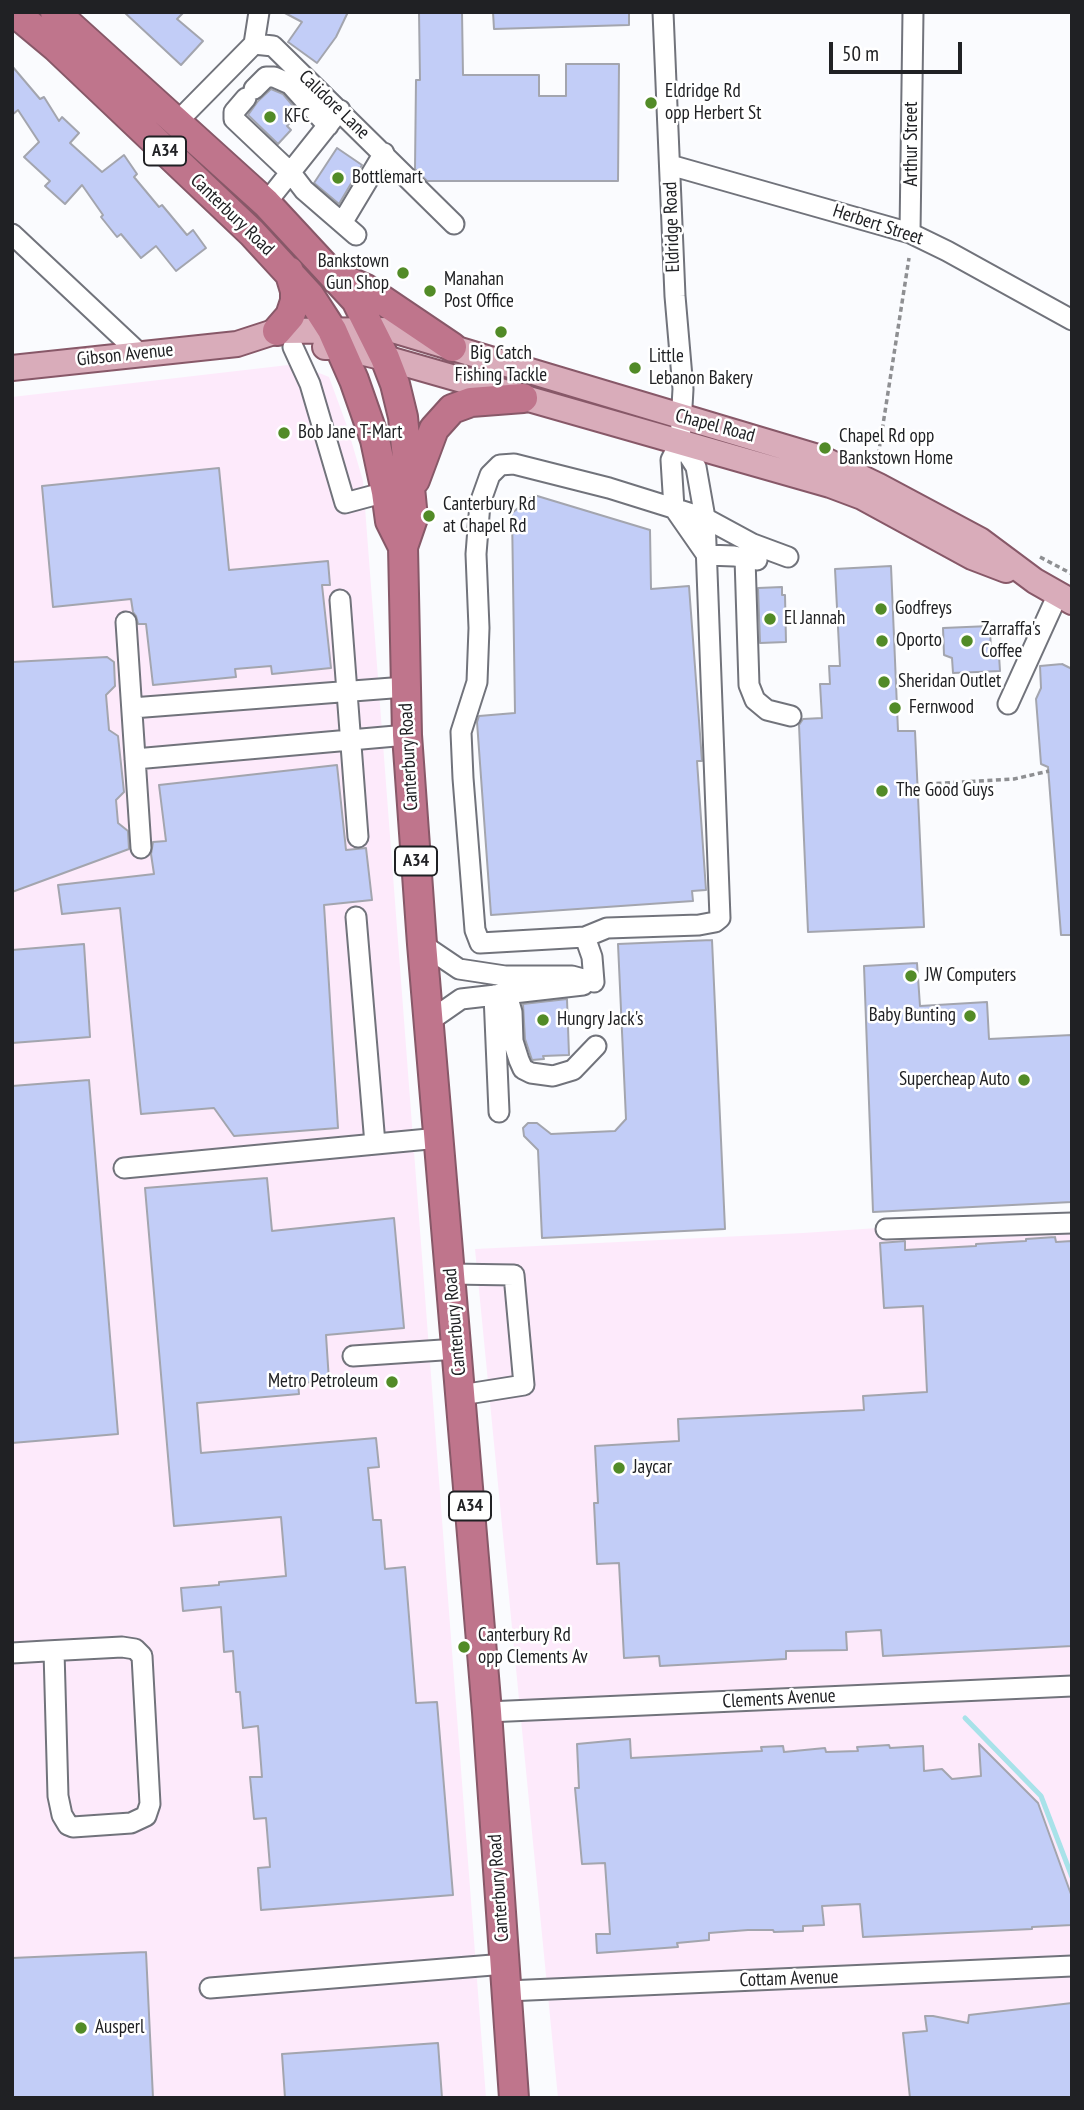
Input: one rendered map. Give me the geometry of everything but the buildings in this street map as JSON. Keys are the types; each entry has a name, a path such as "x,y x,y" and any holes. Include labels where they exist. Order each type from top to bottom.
{"highway":[{"name":"Canterbury Road","path":"14,12 56,47 252,233 310,296 336,338 375,440 399,491"},
{"name":"Canterbury Road","path":"55,12 266,203 356,300 385,358 404,417 399,491 390,521 402,547 407,735 422,944 487,1713 514,2098"},
{"path":"285,339 295,302 289,271"},
{"path":"334,275 366,289 452,347"},
{"path":"399,491 434,429 452,410 471,402 523,398"}],"main road":[{"name":"Chapel Road","path":"371,330 393,330 452,347 862,497 972,557 1035,581 1065,598"},
{"name":"Gibson Avenue","path":"12,368 285,339 336,338 371,330"},
{"name":"Gibson Avenue","path":"336,338 385,358"},
{"name":"Chapel Road","path":"385,358 523,398 681,430"}],"street":[{"path":"177,122 254,44 259,12"},
{"name":"Eldridge Road","path":"663,12 675,296 683,389 681,430 671,460 674,508"},
{"name":"Arthur Street","path":"910,233 913,12"},
{"name":"Calidore Lane","path":"254,44 273,46 334,118 384,153 454,224"},
{"path":"237,61 253,90"},
{"path":"266,203 291,173 334,118 289,84 274,77 266,77 234,112 234,119 291,173 304,190 349,229 384,153"},
{"name":"Herbert Street","path":"670,165 910,233 1072,320"},
{"path":"12,234 140,354"},
{"path":"285,339 310,384 345,503 399,491"},
{"path":"681,430 696,467 705,518 706,555 720,918 715,922 699,925 607,928 585,937 480,943 475,930 461,732 477,682 479,628 476,554 480,503 490,475 500,465 514,464 609,488 705,518 753,544 788,557 773,561 706,555"},
{"path":"674,508 706,555"},
{"path":"745,558 750,685 755,700 767,710 791,716"},
{"path":"1008,704 1065,598"},
{"path":"340,600 358,837"},
{"path":"126,622 141,848"},
{"path":"132,708 405,687"},
{"path":"135,759 407,735"},
{"path":"356,917 375,1144"},
{"path":"585,937 592,957 594,982"},
{"path":"422,944 459,969 505,976 572,976 594,982"},
{"path":"428,1022 461,999 570,988 594,982"},
{"path":"496,995 510,1005 513,1041 523,1069 553,1076 573,1070 596,1046"},
{"path":"496,995 499,1112"},
{"path":"124,1168 439,1138"},
{"path":"886,1229 1072,1223"},
{"path":"451,1274 514,1275 524,1385 461,1395"},
{"path":"353,1356 457,1349"},
{"path":"12,1653 122,1647 135,1649 142,1657 150,1804 146,1816 131,1823 73,1827 68,1825 62,1815 58,1796 54,1651"},
{"name":"Clements Avenue","path":"487,1713 1072,1686"},
{"name":"Cottam Avenue","path":"210,1988 506,1977 1072,1966"}],"path":[{"path":"876,468 909,258"},
{"path":"928,784 1014,779 1049,771"}],"shaded area":[{"path":"297,364 329,377 363,481 486,2098 12,2098 12,397"},
{"path":"1072,1215 1072,2098 558,2098 475,1249 803,1233"}],"waterway":[{"path":"965,1718 1041,1796 1072,1877"}],"place":[{"name":"Eldridge Rd opp Herbert St","path":"651,103"},
{"name":"KFC","path":"270,117"},
{"name":"Bottlemart","path":"338,178"},
{"name":"Bankstown Gun Shop","path":"403,273"},
{"name":"Manahan Post Office","path":"430,291"},
{"name":"Big Catch Fishing Tackle","path":"501,332"},
{"name":"Little Lebanon Bakery","path":"635,368"},
{"name":"Bob Jane T-Mart","path":"284,433"},
{"name":"Chapel Rd opp Bankstown Home","path":"825,448"},
{"name":"Canterbury Rd at Chapel Rd","path":"429,516"},
{"name":"Godfreys","path":"881,609"},
{"name":"El Jannah","path":"770,619"},
{"name":"Oporto","path":"882,641"},
{"name":"Zarraffa's Coffee","path":"967,641"},
{"name":"Sheridan Outlet","path":"884,682"},
{"name":"Fernwood","path":"895,708"},
{"name":"The Good Guys","path":"882,791"},
{"name":"JW Computers","path":"911,976"},
{"name":"Baby Bunting","path":"970,1016"},
{"name":"Hungry Jack's","path":"543,1020"},
{"name":"Supercheap Auto","path":"1024,1080"},
{"name":"Metro Petroleum","path":"392,1382"},
{"name":"Jaycar","path":"619,1468"},
{"name":"Canterbury Rd opp Clements Av","path":"464,1647"},
{"name":"Ausperl","path":"81,2028"}]}
